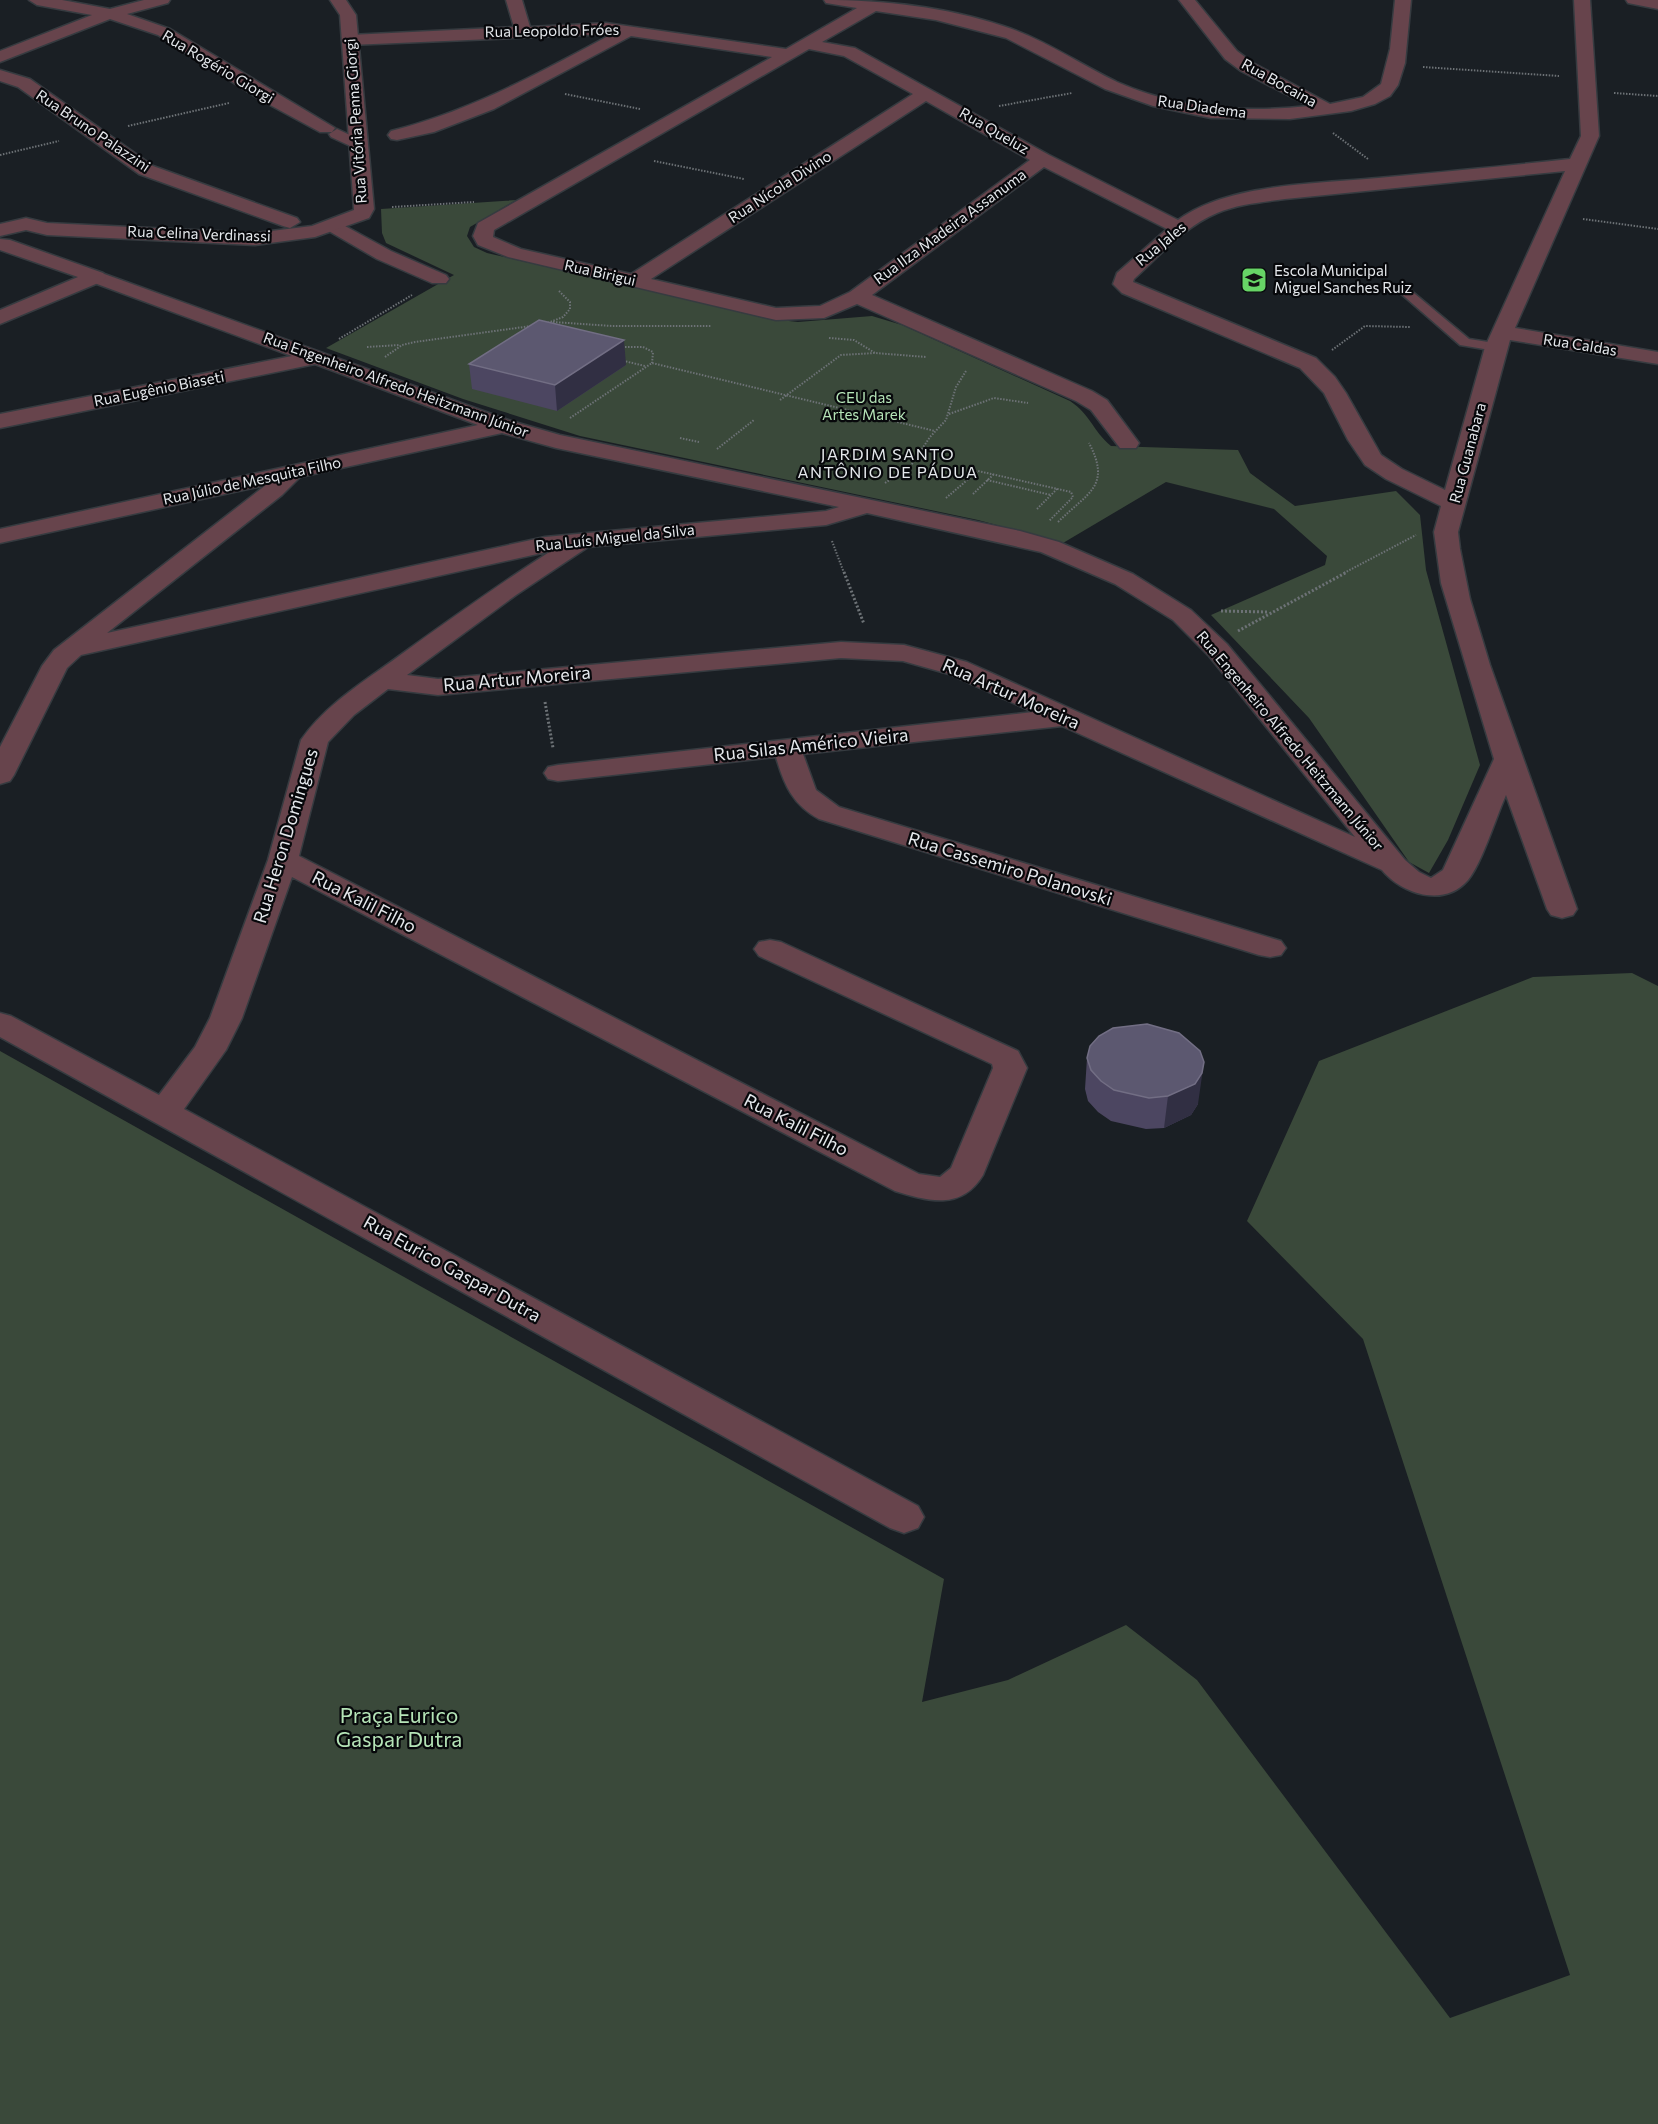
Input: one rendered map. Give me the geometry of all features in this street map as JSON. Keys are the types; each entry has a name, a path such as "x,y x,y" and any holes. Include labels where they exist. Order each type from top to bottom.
{"street":[{"name":"Rua Rogério Giorgi","path":"37,0 110,14 164,32 265,95 359,145"},
{"path":"0,57 110,14 162,0"},
{"name":"Rua Vitória Penna Giorgi","path":"334,226 362,214 364,209 348,15 338,0"},
{"path":"514,0 523,31"},
{"name":"Rua Diadema","path":"832,0 871,7 970,15 1145,99 1198,110 1264,114 1307,112 1360,103 1384,92 1391,84 1395,65 1403,0"},
{"name":"Rua Bocaina","path":"1187,0 1231,55 1247,68 1327,109"},
{"name":"Rua Guanabara","path":"1562,909 1507,761 1453,586 1446,553 1446,532 1499,340 1590,136 1582,0"},
{"path":"1634,0 1658,4"},
{"name":"Rua Birigui","path":"857,296 824,312 776,314 495,247 485,241 483,236 485,227 871,7"},
{"name":"Rua Leopoldo Fróes","path":"350,40 598,28 631,30 788,54"},
{"path":"397,135 444,124 526,86 631,30"},
{"name":"Rua Queluz","path":"806,44 849,52 1043,159 1180,228"},
{"name":"Rua Bruno Palazzini","path":"0,75 24,83 92,134 146,170 290,222"},
{"name":"Rua Nícola Divino","path":"634,280 925,94"},
{"name":"Rua Ilza Madeira Assanuma","path":"857,296 1043,159"},
{"name":"Rua Jales","path":"1454,503 1383,466 1367,454 1333,389 1320,371 1308,363 1129,290 1123,284 1124,277 1180,228 1210,210 1236,201 1579,164"},
{"path":"4,233 39,225 42,241"},
{"path":"334,226 384,255 439,279"},
{"name":"Rua Celina Verdinassi","path":"42,241 99,230 255,239 282,237 334,226"},
{"name":"Rua Engenheiro Alfredo Heitzmann Júnior","path":"4,233 42,241 96,277 503,426 542,437 805,494 987,530 1050,547 1124,579 1182,615 1214,646 1394,866 1405,878 1418,885 1433,888 1456,875 1507,761"},
{"path":"0,318 96,277"},
{"path":"857,296 1092,401 1108,416 1128,443"},
{"name":"Rua Caldas","path":"1499,340 1658,358"},
{"name":"Rua Eugênio Biaseti","path":"0,421 319,357"},
{"name":"Rua Júlio de Mesquita Filho","path":"0,536 503,426"},
{"path":"0,775 55,666 128,603 274,490 292,472"},
{"path":"200,492 216,518 215,536"},
{"name":"Rua Luís Miguel da Silva","path":"766,523 788,513 805,494"},
{"name":"Rua Luís Miguel da Silva","path":"75,648 193,624 528,547 596,537 823,518 852,512 864,505"},
{"name":"Rua Heron Domingues","path":"165,1111 210,1050 226,1018 283,860 315,740 344,709 386,681 523,579 560,554 596,537"},
{"name":"Rua Luís Miguel da Silva","path":"465,561 495,567 523,579"},
{"name":"Rua Luís Miguel da Silva","path":"128,603 162,618 193,624"},
{"name":"Rua Artur Moreira","path":"386,681 438,687 874,650 904,652 948,664 1394,866"},
{"name":"Rua Silas Américo Vieira","path":"558,773 1065,717"},
{"name":"Rua Cassemiro Polanovski","path":"787,747 803,795 812,806 1270,948"},
{"name":"Rua Kalil Filho","path":"283,860 907,1183 932,1190 950,1188 966,1174 1010,1068 1006,1058 770,949"},
{"name":"Rua Eurico Gaspar Dutra","path":"0,1023 165,1111 904,1517"}],"lane":[{"path":"1403,288 1465,342 1499,340"}],"path":[{"path":"1395,65 1588,84 1658,96"},
{"path":"963,113 1112,85"},
{"path":"526,86 678,117"},
{"path":"0,154 265,95"},
{"path":"1307,112 1397,182"},
{"path":"615,153 781,186"},
{"path":"364,209 478,202"},
{"path":"1556,215 1658,229"},
{"path":"335,341 439,279"},
{"path":"551,285 565,295 570,309 563,317 553,322"},
{"path":"542,324 553,322 719,327"},
{"path":"362,347 402,345 533,326"},
{"path":"1308,363 1320,358 1365,326 1449,328"},
{"path":"825,339 857,340 867,344 875,353"},
{"path":"377,362 402,345"},
{"path":"619,347 634,346 649,349 653,352 652,363"},
{"path":"780,400 841,355 875,353 933,357"},
{"path":"949,414 948,408 960,379 968,368 967,360 986,354"},
{"path":"610,358 646,366"},
{"path":"542,437 652,363 935,431"},
{"path":"864,505 886,482 910,467 949,414 994,398 1037,404"},
{"path":"714,453 754,420"},
{"path":"1057,523 1095,485 1099,476 1097,459 1086,435"},
{"path":"939,504 978,471 1071,492 1073,497 1041,529"},
{"path":"973,494 994,474"},
{"path":"987,480 1051,495"},
{"path":"1037,509 1057,489"},
{"path":"823,518 874,650"},
{"path":"1214,646 1268,612 1366,563 1417,534 1446,532"},
{"path":"540,678 558,773"}],"green space":[{"name":"CEU das Artes Marek","path":"516,200 470,227 467,236 474,247 487,253 771,319 798,322 872,316 902,325 1070,401 1083,412 1111,446 1238,450 1250,473 1295,506 1396,491 1420,515 1426,570 1480,765 1448,840 1429,873 1409,862 1309,718 1211,615 1325,565 1327,556 1274,509 1166,482 1063,543 978,520 580,436 463,399 326,348 454,275 386,243 382,233 381,209"},
{"name":"Praça Eurico Gaspar Dutra","path":"1632,973 1658,986 1658,2124 0,2124 0,1051 944,1579 922,1702 1008,1680 1126,1625 1197,1680 1450,2018 1570,1975 1363,1339 1247,1221 1319,1061 1533,977"}],"building":[{"path":"539,320 624,340 555,385 469,364"},
{"path":"1147,1024 1179,1033 1200,1051 1204,1062 1202,1073 1195,1084 1168,1096 1149,1098 1114,1090 1091,1070 1087,1058 1090,1046 1099,1036 1113,1028"}],"place":[{"name":"Escola Municipal Miguel Sanches Ruiz","path":"1254,280"}],"district":[{"name":"JARDIM SANTO ANTÔNIO DE PÁDUA","path":"888,463"}]}
